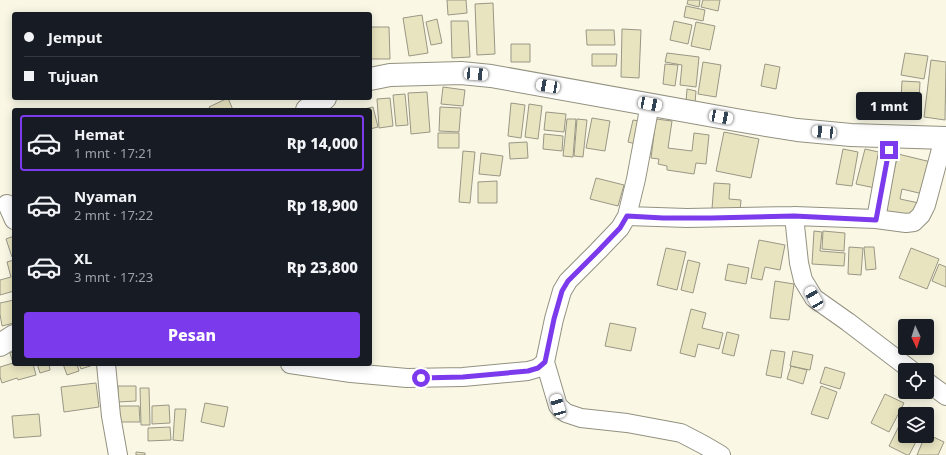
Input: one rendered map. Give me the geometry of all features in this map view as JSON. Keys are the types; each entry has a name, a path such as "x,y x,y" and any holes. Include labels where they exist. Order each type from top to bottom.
{"street":[{"path":"372,79 390,75 461,73 491,76 797,130 851,135 945,138 926,205 921,215 914,222 906,223 794,216 716,218 627,216"},
{"path":"310,108 322,100"},
{"path":"650,104 636,179 627,216 620,228 568,281 562,291 554,319 545,362 558,406 566,413 581,418 627,423 681,433 721,455"},
{"path":"876,220 891,136"},
{"path":"794,216 799,263 803,280 814,298 902,363"},
{"path":"0,345 12,337"},
{"path":"304,366 351,373 407,378 463,377 528,371 538,368 545,362"},
{"path":"106,366 111,416 118,455"},
{"path":"934,387 946,396"}],"building":[{"path":"447,0 466,0 467,13 448,15"},
{"path":"688,0 700,0 699,7 687,4"},
{"path":"703,0 720,0 718,11 701,7"},
{"path":"493,3 495,54 477,55 475,4"},
{"path":"686,6 705,10 703,21 684,17"},
{"path":"422,15 428,53 409,56 403,18"},
{"path":"437,19 442,43 431,45 426,22"},
{"path":"451,21 468,21 470,57 452,58"},
{"path":"674,21 692,25 688,44 670,40"},
{"path":"696,22 715,26 710,50 691,46"},
{"path":"372,27 389,27 390,59 372,59"},
{"path":"622,29 641,30 639,78 621,77"},
{"path":"586,30 614,30 615,45 587,45"},
{"path":"511,44 530,44 530,62 511,62"},
{"path":"667,53 699,57 696,87 680,85 682,65 665,62"},
{"path":"905,53 928,56 924,79 901,75"},
{"path":"592,54 617,54 616,66 592,66"},
{"path":"931,60 946,62 945,120 924,117"},
{"path":"703,62 721,65 716,97 698,94"},
{"path":"665,64 678,65 675,86 663,84"},
{"path":"765,64 780,67 776,89 761,86"},
{"path":"902,81 920,82 919,100 901,99"},
{"path":"443,87 465,90 463,106 441,104"},
{"path":"687,89 696,91 695,103 686,102"},
{"path":"427,92 430,132 411,134 408,93"},
{"path":"405,94 408,125 396,126 393,95"},
{"path":"390,98 393,126 379,128 377,99"},
{"path":"224,100 229,100 232,108 210,108 209,107"},
{"path":"511,103 525,105 521,138 508,136"},
{"path":"529,104 542,106 538,139 525,137"},
{"path":"373,107 378,127 372,128 372,108 369,108"},
{"path":"440,107 461,108 459,132 439,131"},
{"path":"546,112 566,114 564,132 544,130"},
{"path":"592,118 610,121 605,151 586,148"},
{"path":"567,119 576,119 573,157 563,156"},
{"path":"577,119 587,120 583,157 574,156"},
{"path":"656,119 672,121 668,148 692,151 694,133 709,135 706,164 696,163 694,174 667,170 667,166 658,164 659,159 651,158"},
{"path":"633,120 644,122 640,145 628,142"},
{"path":"724,132 759,139 751,178 716,171"},
{"path":"438,133 459,133 459,148 438,148"},
{"path":"544,134 563,136 562,151 543,149"},
{"path":"527,142 528,158 510,159 509,143"},
{"path":"843,149 858,152 852,186 836,184"},
{"path":"865,149 883,153 875,188 856,184"},
{"path":"463,151 475,152 470,203 459,202"},
{"path":"481,153 503,156 500,176 479,174"},
{"path":"898,154 931,162 923,194 902,189 900,199 919,203 915,219 884,212"},
{"path":"596,178 624,185 618,206 590,199"},
{"path":"497,181 497,203 478,203 478,182"},
{"path":"714,183 730,184 729,199 741,200 740,211 712,209"},
{"path":"814,231 822,232 820,251 845,253 844,266 812,264"},
{"path":"823,231 845,233 844,251 822,249"},
{"path":"12,237 12,257 6,239"},
{"path":"759,240 785,245 780,270 765,267 762,280 751,278"},
{"path":"849,247 863,248 861,275 848,274"},
{"path":"864,247 874,247 876,269 866,270"},
{"path":"666,248 686,252 677,290 657,285"},
{"path":"911,248 939,259 927,289 899,278"},
{"path":"688,260 700,263 693,293 681,290"},
{"path":"12,261 12,292 0,295 0,280 11,277 7,262"},
{"path":"728,264 749,268 746,284 725,280"},
{"path":"939,264 946,267 946,287 932,281"},
{"path":"775,281 794,284 789,320 770,318"},
{"path":"12,300 12,324 2,326 0,303"},
{"path":"691,309 706,313 702,328 723,333 719,349 698,344 695,357 680,353"},
{"path":"610,323 636,328 631,351 605,346"},
{"path":"727,332 739,335 734,356 722,353"},
{"path":"771,350 785,352 781,378 766,375"},
{"path":"793,351 813,355 810,370 790,366"},
{"path":"12,363 12,366 34,366 36,375 18,380 17,378 2,383 0,377 0,367"},
{"path":"38,366 49,366 50,370 40,373"},
{"path":"64,366 78,366 79,371 67,375"},
{"path":"80,366 90,366 81,369"},
{"path":"791,366 807,370 803,384 787,379"},
{"path":"825,367 845,373 840,389 820,383"},
{"path":"96,383 99,407 64,412 61,387"},
{"path":"118,386 136,386 136,401 118,402"},
{"path":"821,386 837,392 828,419 811,414"},
{"path":"140,388 149,388 150,425 141,425"},
{"path":"885,394 904,403 902,407 898,407 898,415 889,432 871,423"},
{"path":"205,403 228,407 224,427 201,422"},
{"path":"169,405 170,423 152,424 152,406"},
{"path":"119,406 139,406 140,422 120,422"},
{"path":"175,409 186,409 183,441 173,440"},
{"path":"39,414 41,436 14,438 12,416"},
{"path":"170,427 171,440 148,441 148,428"},
{"path":"898,428 898,443 915,443 909,455 889,446"},
{"path":"934,437 944,442 938,455 917,455 922,443 934,443"},
{"path":"136,452 145,453 145,455 136,455"}],"route":[{"path":"421,378 463,377 528,371 538,368 545,362 554,319 562,291 568,281 620,228 627,216 663,218 794,216 876,220 889,150"}]}
